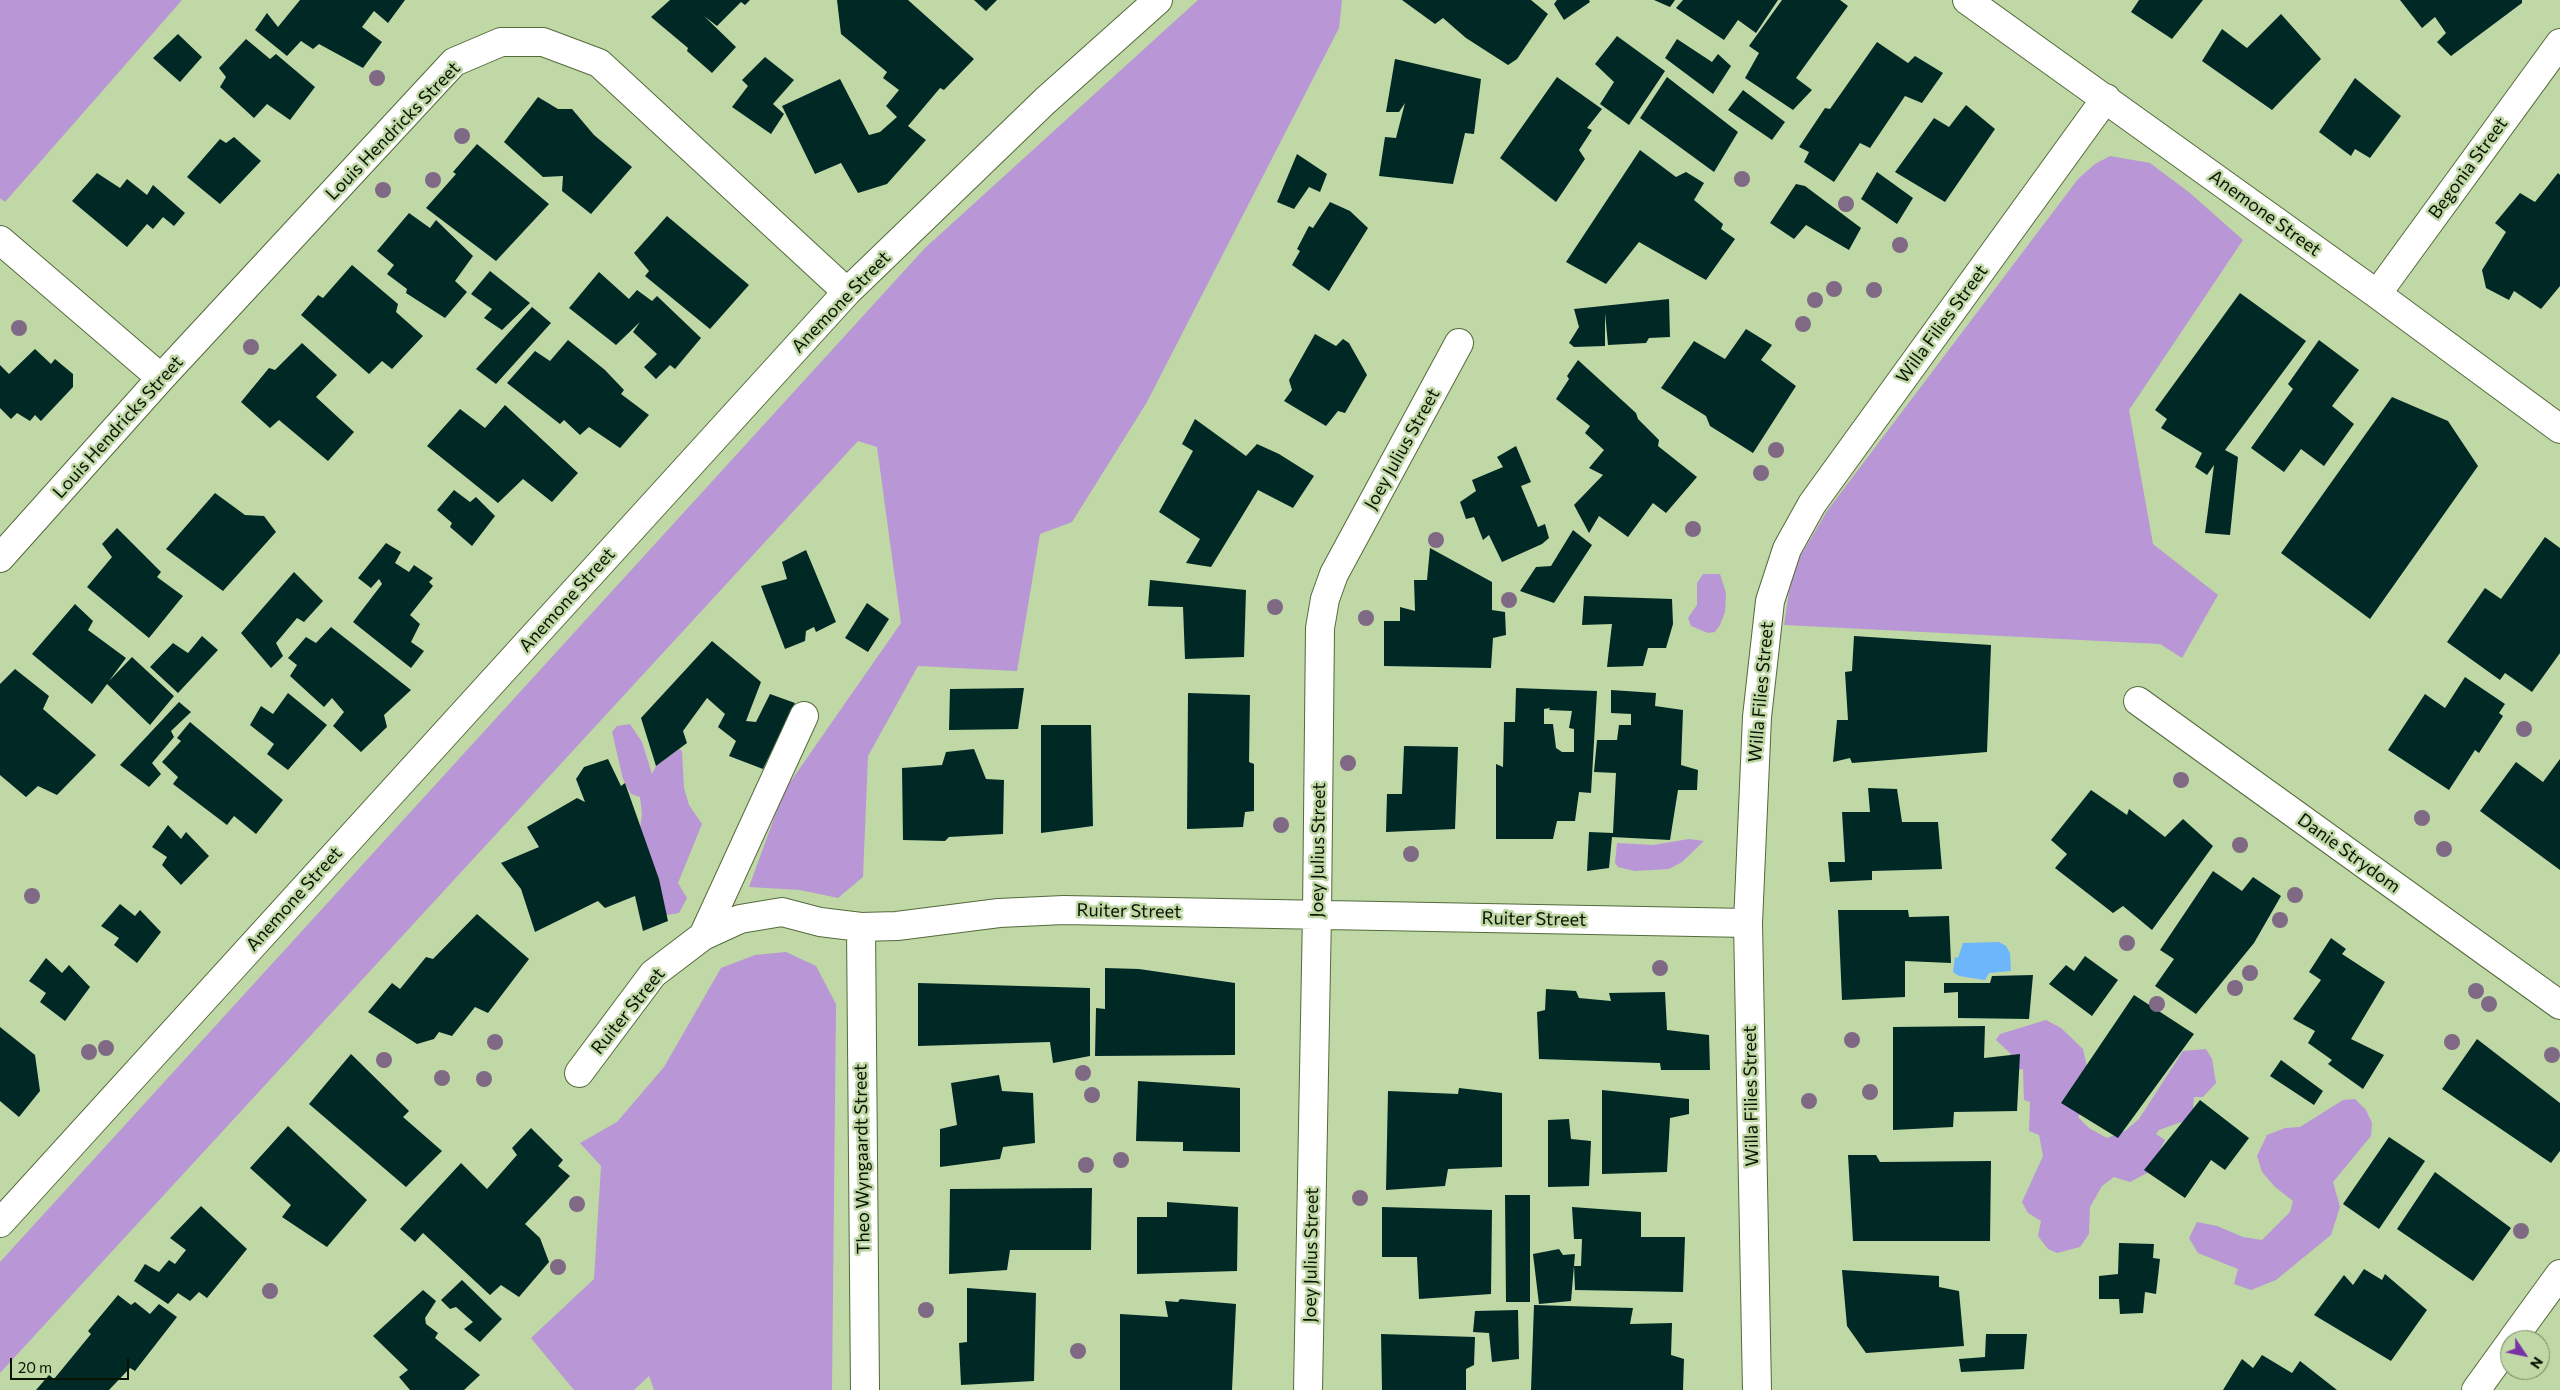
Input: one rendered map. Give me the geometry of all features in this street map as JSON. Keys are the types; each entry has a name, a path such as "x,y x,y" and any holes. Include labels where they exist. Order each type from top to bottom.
{"street":[{"name":"Anemone Street","path":"0,1223 847,292 1045,101 1158,0"},
{"name":"Anemone Street","path":"1967,0 2377,294 2560,429"},
{"name":"Louis Hendricks Street","path":"0,558 162,378 454,62 501,42 543,42 599,64 847,292"},
{"name":"Begonia Street","path":"2377,294 2560,43"},
{"name":"Willa Filies Street","path":"1757,1390 1748,923 1757,717 1762,658 1770,602 1787,549 1812,504 2106,98"},
{"path":"0,240 162,378"},
{"name":"Joey Julius Street","path":"1308,1390 1317,914 1320,628 1325,599 1334,574 1459,343"},
{"name":"Danie Strydom","path":"2138,701 2560,1005"},
{"path":"704,936 804,716"},
{"name":"Ruiter Street","path":"578,1072 653,974 704,936 740,919 782,912 820,922 861,927 897,926 998,912 1064,910 1748,923"},
{"name":"Theo Wyngaardt Street","path":"861,927 865,1390"},
{"path":"2519,1330 2560,1274"},
{"path":"2476,1390 2500,1357"}],"shaded area":[{"path":"0,0 182,0 5,202 0,198"},
{"path":"1198,0 1342,0 1339,28 1147,402 1072,522 1040,534 1017,671 918,666 868,756 863,877 838,898 800,890 749,887 784,791 901,623 877,447 858,441 0,1373 0,1262 925,248"},
{"path":"2110,156 2150,163 2190,193 2243,240 2129,410 2153,544 2218,595 2182,658 2160,644 1784,625 1790,585 1801,555 1827,511 2078,179 2095,164"},
{"path":"1703,574 1720,574 1726,593 1725,612 1715,632 1708,633 1691,626 1688,618 1697,605 1697,583"},
{"path":"630,724 642,742 652,774 656,766 679,749 682,751 684,788 689,805 702,824 678,883 687,898 679,913 667,915 658,911 652,891 659,879 640,829 642,814 640,797 631,794 623,779 612,732 617,726"},
{"path":"1689,839 1704,841 1682,862 1669,869 1635,871 1618,867 1615,863 1617,843 1653,845"},
{"path":"786,952 816,966 836,1004 832,1390 654,1390 649,1376 634,1390 574,1390 531,1338 594,1279 601,1166 580,1143 617,1122 664,1067 721,968 755,955"},
{"path":"2046,1020 2061,1028 2083,1049 2091,1086 2086,1104 2078,1117 2089,1128 2107,1138 2125,1131 2139,1119 2183,1051 2206,1049 2212,1059 2216,1083 2203,1097 2194,1097 2193,1109 2187,1120 2159,1130 2156,1134 2165,1140 2149,1172 2130,1182 2114,1177 2102,1186 2090,1207 2089,1234 2080,1247 2057,1253 2048,1249 2038,1236 2041,1221 2028,1213 2022,1202 2043,1156 2039,1135 2029,1131 2030,1102 2024,1100 2023,1069 2016,1070 2010,1053 1996,1040 2000,1034"},
{"path":"2355,1099 2366,1110 2372,1123 2371,1136 2333,1182 2340,1207 2331,1235 2276,1280 2251,1290 2234,1284 2238,1269 2198,1253 2189,1238 2197,1222 2217,1226 2243,1237 2262,1240 2290,1212 2293,1201 2275,1187 2262,1172 2257,1156 2267,1135 2285,1128 2300,1127 2343,1100"}],"water":[{"path":"1999,942 2006,946 2010,953 2011,971 1989,973 1985,980 1959,976 1953,972 1955,957 1958,958 1963,943"}],"building":[{"path":"300,0 405,0 388,23 374,11 362,27 382,42 363,68 319,44 313,49 301,41 287,56 255,30 267,13 278,27"},
{"path":"670,0 750,0 745,5 741,2 717,26 704,16 736,47 712,73 687,51 688,48 651,17"},
{"path":"837,0 908,0 974,59 944,90 940,88 908,126 926,140 887,184 858,193 841,163 815,174 782,106 840,79 869,135 880,132 897,117 886,106 899,90 883,78 887,72 841,34"},
{"path":"974,0 997,0 986,11"},
{"path":"1402,0 1531,0 1548,14 1517,59 1508,65 1466,38 1443,18 1435,24"},
{"path":"1557,0 1589,0 1590,2 1564,20 1554,4"},
{"path":"1654,0 1675,0 1670,7"},
{"path":"1683,0 1778,0 1756,33 1738,20 1724,40 1676,8"},
{"path":"1782,0 1840,0 1848,6 1796,78 1812,90 1793,110 1745,78 1759,53 1749,46"},
{"path":"2139,0 2203,0 2172,39 2131,12"},
{"path":"2400,0 2522,0 2522,3 2451,56 2437,42 2446,33 2435,17 2422,28"},
{"path":"2281,14 2321,59 2272,110 2202,61 2222,29 2247,48"},
{"path":"178,34 202,57 180,82 153,58"},
{"path":"1617,36 1665,71 1629,125 1600,104 1614,82 1595,64"},
{"path":"246,39 270,59 276,54 315,87 290,120 267,104 254,118 220,87 226,77 219,68"},
{"path":"1677,39 1712,62 1718,54 1731,66 1713,94 1665,58"},
{"path":"1877,42 1908,63 1915,56 1943,73 1922,103 1905,96 1870,148 1860,143 1834,182 1804,162 1809,152 1799,147 1825,108 1830,109"},
{"path":"765,57 794,80 773,104 784,114 771,134 732,107 748,86 742,80"},
{"path":"1395,59 1481,79 1474,134 1465,133 1453,184 1379,176 1385,137 1396,138 1405,103 1399,112 1386,112"},
{"path":"1557,77 1602,109 1587,128 1592,130 1579,150 1585,159 1556,202 1500,158"},
{"path":"1667,77 1738,132 1714,172 1640,118"},
{"path":"2355,78 2401,116 2370,158 2355,149 2351,156 2319,132"},
{"path":"1743,90 1785,122 1772,140 1728,110"},
{"path":"538,97 558,109 572,109 594,135 632,167 591,214 562,191 563,176 543,177 504,142"},
{"path":"1966,105 1995,129 1945,202 1895,172 1934,118 1949,127"},
{"path":"234,137 261,161 220,204 187,177 220,139 226,143"},
{"path":"477,144 549,204 496,261 426,208 456,174 453,172"},
{"path":"1640,150 1676,177 1686,172 1704,183 1694,200 1723,224 1721,229 1735,239 1706,280 1639,242 1606,284 1566,262"},
{"path":"1297,154 1327,174 1320,192 1309,187 1294,209 1277,202"},
{"path":"1877,172 1913,198 1897,224 1861,199"},
{"path":"97,173 120,188 127,179 147,195 153,185 185,213 174,226 163,217 153,229 147,224 127,247 72,201"},
{"path":"2558,173 2560,175 2560,286 2541,309 2514,291 2509,300 2486,288 2482,270 2506,232 2495,223 2520,193 2535,202"},
{"path":"1796,184 1805,186 1861,228 1849,250 1806,225 1794,239 1770,223"},
{"path":"1330,202 1350,211 1368,228 1329,291 1292,265 1300,251 1297,249 1309,226 1313,228"},
{"path":"409,213 430,228 436,220 473,256 455,281 467,292 445,318 406,293 407,289 387,274 394,265 377,251"},
{"path":"667,216 749,285 710,329 645,276 649,271 634,253"},
{"path":"352,265 398,304 396,312 423,336 392,369 382,361 369,374 301,315 318,295 323,298"},
{"path":"490,271 530,303 502,330 484,318 492,309 471,294"},
{"path":"599,272 629,299 637,290 652,301 657,296 701,338 675,369 670,365 656,379 644,367 657,354 633,332 640,322 616,345 569,308"},
{"path":"2240,293 2306,341 2225,450 2238,457 2230,535 2205,533 2214,465 2207,475 2195,467 2202,453 2161,428 2167,419 2155,410"},
{"path":"1669,299 1670,337 1649,338 1646,343 1608,345 1605,313 1605,346 1574,347 1569,343 1579,327 1574,309"},
{"path":"532,307 551,323 496,384 476,369"},
{"path":"1746,329 1772,345 1761,360 1796,386 1753,453 1710,426 1706,416 1661,388 1694,341 1725,359"},
{"path":"1315,334 1336,346 1343,339 1349,343 1367,375 1345,413 1338,411 1326,426 1284,401 1292,390 1289,380"},
{"path":"568,340 605,370 624,390 621,394 649,415 620,448 589,427 580,435 564,420 560,424 507,383 535,351 550,361"},
{"path":"2319,340 2359,370 2332,406 2354,424 2324,466 2301,449 2284,472 2251,448 2293,389 2288,384"},
{"path":"302,343 337,375 316,397 354,432 328,461 279,420 270,428 241,402 269,368 275,370"},
{"path":"35,349 51,364 55,359 73,374 73,387 41,421 35,415 30,421 17,413 11,419 0,408 0,365 9,374"},
{"path":"1578,360 1636,413 1638,419 1659,440 1658,446 1697,477 1666,513 1653,503 1628,537 1599,516 1589,533 1574,505 1603,475 1589,468 1604,450 1585,433 1590,426 1556,399 1569,379 1567,376"},
{"path":"2392,397 2448,421 2478,466 2370,619 2281,553"},
{"path":"505,405 578,473 552,502 523,479 498,503 427,446 460,409 485,428"},
{"path":"1195,419 1246,456 1257,444 1279,454 1314,476 1293,508 1258,490 1211,567 1186,563 1200,539 1159,512 1193,451 1182,444"},
{"path":"1516,446 1531,482 1521,486 1538,527 1545,524 1549,538 1542,544 1502,562 1489,535 1483,540 1474,517 1466,519 1460,502 1476,491 1472,480 1503,467 1497,457"},
{"path":"454,490 470,502 476,497 495,516 472,546 450,527 452,523 437,510"},
{"path":"215,493 245,515 264,516 276,532 223,591 166,549"},
{"path":"117,528 161,572 157,577 183,596 149,638 87,587 112,557 102,544"},
{"path":"1573,530 1592,545 1554,603 1520,591 1536,567 1551,566"},
{"path":"2545,537 2560,548 2560,653 2532,692 2505,673 2500,680 2447,642 2485,588 2501,599"},
{"path":"386,543 401,552 395,563 409,572 414,565 433,578 429,582 433,586 410,615 420,624 411,642 424,651 411,668 353,622 382,584 379,579 371,588 358,578"},
{"path":"1430,548 1492,582 1492,610 1505,612 1506,635 1493,638 1491,668 1384,666 1384,621 1400,621 1400,607 1415,611 1414,580 1427,580"},
{"path":"806,550 836,622 816,632 814,627 806,631 805,641 785,649 761,586 787,579 782,562"},
{"path":"294,572 323,601 304,622 297,618 276,643 283,656 271,668 241,633"},
{"path":"1150,580 1246,590 1244,657 1185,659 1183,607 1148,606"},
{"path":"1584,596 1672,599 1673,624 1666,648 1648,648 1643,666 1607,667 1612,624 1582,625"},
{"path":"867,603 889,619 868,652 845,638"},
{"path":"75,604 93,621 88,630 126,658 109,681 132,657 174,696 150,725 107,684 92,704 32,654"},
{"path":"331,627 411,690 384,715 387,727 361,752 333,726 344,712 332,698 324,707 290,676 297,665 288,658 306,637 316,643"},
{"path":"202,636 218,650 178,693 150,667 173,643 188,653"},
{"path":"1854,636 1991,645 1987,752 1852,763 1850,758 1833,762 1837,720 1848,720 1845,672 1852,671"},
{"path":"712,641 761,682 746,721 756,722 770,694 795,703 763,769 729,756 736,741 718,727 725,714 707,698 683,731 687,743 656,766 641,718"},
{"path":"15,669 49,696 43,709 96,755 57,795 38,786 26,797 0,775 0,684"},
{"path":"2465,677 2505,704 2499,713 2503,716 2479,753 2475,750 2449,790 2388,750 2425,694 2445,708"},
{"path":"1024,688 1018,729 949,730 950,689"},
{"path":"1516,688 1597,691 1591,793 1579,792 1575,821 1557,821 1553,839 1496,839 1496,764 1503,767 1504,722 1515,722","holes":["1550,708 1549,710 1572,711 1569,728 1574,729 1574,752 1562,752 1556,748 1553,724 1544,724 1544,709"]},
{"path":"1611,690 1656,693 1655,706 1683,710 1681,765 1698,770 1697,790 1678,790 1670,840 1612,837 1609,868 1587,871 1589,832 1613,833 1616,773 1594,772 1597,740 1617,740 1619,725 1631,725 1631,714 1611,713"},
{"path":"288,693 327,725 288,770 267,754 274,744 250,725 261,706 273,714"},
{"path":"1188,693 1250,695 1249,762 1254,764 1254,811 1245,812 1243,827 1187,829"},
{"path":"179,702 191,712 171,731 174,737 152,763 161,774 149,787 120,765"},
{"path":"190,722 283,800 256,834 234,816 227,825 173,784 178,777 162,762 181,741 177,738"},
{"path":"1041,725 1091,725 1093,826 1041,833"},
{"path":"1404,746 1458,747 1455,829 1386,832 1387,794 1402,794"},
{"path":"974,749 986,779 1004,780 1003,834 949,837 945,841 903,840 902,768 942,765 946,752"},
{"path":"608,759 621,786 625,783 659,879 668,921 643,931 635,896 605,908 598,901 535,932 521,889 501,863 539,847 527,827 577,798 585,802 576,779 584,767"},
{"path":"2560,759 2560,870 2480,811 2516,762 2543,782"},
{"path":"1868,788 1897,789 1902,822 1938,822 1942,869 1872,871 1872,880 1830,882 1828,862 1845,862 1842,812 1870,812"},
{"path":"2091,790 2127,815 2129,809 2165,837 2183,819 2213,846 2152,930 2123,906 2113,913 2055,868 2067,854 2051,840"},
{"path":"168,825 181,839 186,832 209,856 181,885 162,865 167,857 152,847"},
{"path":"2213,871 2242,891 2253,877 2281,896 2254,943 2196,1014 2155,986 2174,959 2160,950"},
{"path":"120,904 135,916 140,910 161,932 137,963 114,945 119,938 101,926"},
{"path":"1838,910 1908,910 1909,917 1949,916 1951,963 1905,961 1905,997 1842,1000"},
{"path":"477,914 529,959 488,1013 475,1007 452,1036 439,1032 434,1039 417,1044 368,1012 392,983 400,989 426,957 433,959"},
{"path":"2331,938 2346,949 2342,954 2385,982 2351,1039 2384,1055 2363,1089 2328,1064 2332,1060 2308,1043 2315,1031 2293,1019 2321,980 2309,972"},
{"path":"2085,956 2118,980 2092,1016 2049,984 2066,965 2074,971"},
{"path":"46,958 62,973 69,965 90,987 65,1021 40,1002 46,993 29,981"},
{"path":"1105,968 1139,969 1235,983 1235,1055 1095,1056 1096,1008 1105,1009"},
{"path":"2033,975 2029,1019 1958,1018 1958,992 1944,993 1944,983 1990,983 1992,976"},
{"path":"918,983 1090,988 1090,1056 1053,1063 1050,1042 918,1046"},
{"path":"1546,989 1576,991 1579,998 1611,1001 1609,993 1665,992 1667,1030 1709,1035 1710,1070 1661,1070 1660,1063 1539,1059 1537,1012 1545,1010"},
{"path":"2134,995 2194,1034 2118,1138 2061,1103"},
{"path":"1985,1026 1984,1058 2020,1054 2017,1111 1954,1112 1953,1127 1893,1130 1893,1027"},
{"path":"0,1027 35,1055 40,1091 19,1117 0,1101"},
{"path":"2477,1039 2560,1103 2560,1151 2551,1163 2442,1089"},
{"path":"351,1054 409,1111 403,1117 442,1151 406,1187 309,1104"},
{"path":"2281,1060 2323,1091 2314,1105 2270,1076"},
{"path":"999,1075 1002,1091 1033,1093 1035,1143 1003,1147 1000,1159 940,1167 940,1129 957,1125 951,1083"},
{"path":"1138,1081 1240,1088 1240,1152 1183,1151 1183,1142 1136,1141"},
{"path":"1459,1088 1502,1093 1502,1167 1448,1169 1445,1186 1386,1190 1388,1091 1458,1094"},
{"path":"1602,1090 1689,1099 1689,1114 1670,1118 1667,1172 1602,1174"},
{"path":"2200,1100 2249,1138 2225,1170 2211,1160 2185,1198 2144,1170"},
{"path":"1569,1119 1571,1139 1591,1141 1589,1186 1548,1187 1548,1120"},
{"path":"288,1126 367,1200 327,1247 282,1217 291,1205 250,1168"},
{"path":"531,1128 563,1160 558,1166 570,1176 525,1224 540,1238 549,1262 519,1297 501,1285 490,1295 423,1233 415,1242 400,1229 461,1163 487,1189 517,1155 512,1148"},
{"path":"2389,1137 2425,1161 2379,1229 2343,1204"},
{"path":"1848,1155 1876,1155 1880,1162 1991,1161 1990,1241 1853,1241"},
{"path":"2435,1172 2511,1228 2473,1281 2397,1229"},
{"path":"1092,1188 1091,1250 1010,1250 1007,1270 949,1274 950,1189"},
{"path":"1505,1195 1530,1195 1530,1302 1506,1302"},
{"path":"1167,1202 1238,1207 1237,1271 1137,1274 1137,1217 1167,1217"},
{"path":"201,1206 247,1249 207,1298 199,1292 190,1301 178,1293 168,1304 134,1281 145,1264 159,1272 169,1260 175,1264 186,1250 170,1238"},
{"path":"1382,1207 1492,1210 1491,1294 1419,1299 1417,1257 1382,1257"},
{"path":"1572,1207 1641,1212 1641,1237 1685,1237 1683,1292 1575,1290 1574,1266 1581,1266 1582,1239 1574,1239"},
{"path":"2119,1243 2154,1244 2153,1258 2160,1259 2156,1294 2145,1292 2143,1313 2120,1314 2119,1299 2099,1299 2099,1276 2118,1274"},
{"path":"1559,1249 1563,1255 1575,1254 1571,1301 1539,1304 1533,1254"},
{"path":"2364,1269 2382,1280 2385,1274 2427,1310 2391,1361 2314,1315 2344,1275 2353,1285"},
{"path":"1842,1270 1939,1276 1939,1287 1959,1291 1964,1346 1866,1353 1847,1326"},
{"path":"462,1280 502,1319 480,1342 464,1329 473,1322 456,1307 450,1309 441,1300"},
{"path":"967,1288 1036,1293 1034,1381 961,1385 959,1343 967,1342"},
{"path":"423,1290 436,1301 425,1318 426,1324 438,1333 435,1338 480,1375 464,1390 410,1390 399,1377 408,1370 373,1336"},
{"path":"118,1295 131,1305 135,1302 150,1314 159,1304 177,1317 135,1371 130,1368 109,1390 36,1390 49,1375 54,1379 91,1334 88,1331"},
{"path":"1180,1299 1236,1304 1232,1390 1120,1390 1120,1314 1168,1317 1165,1301 1178,1302"},
{"path":"1534,1305 1633,1308 1630,1324 1672,1323 1671,1355 1684,1359 1683,1390 1531,1390"},
{"path":"1518,1310 1519,1359 1492,1362 1489,1333 1473,1332 1475,1311"},
{"path":"1381,1334 1475,1337 1474,1365 1466,1369 1466,1390 1382,1390"},
{"path":"1986,1334 2027,1334 2024,1369 1961,1372 1959,1359 1985,1357"},
{"path":"2262,1355 2292,1373 2300,1361 2337,1390 2223,1390 2242,1359 2253,1368"}]}
